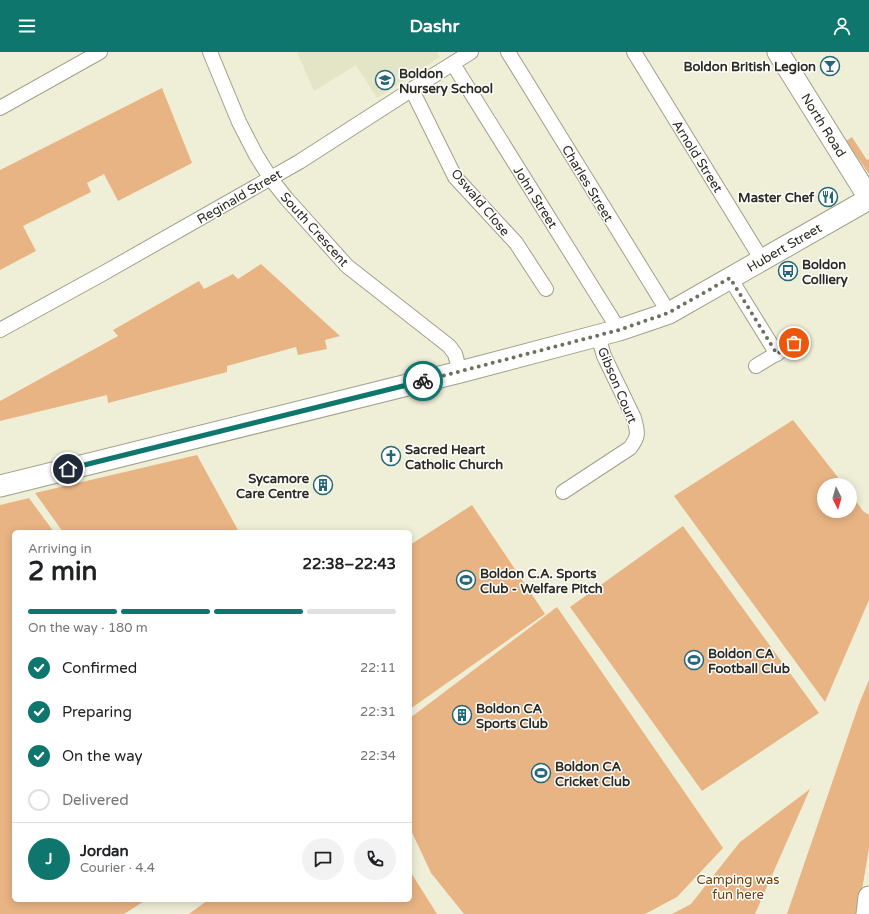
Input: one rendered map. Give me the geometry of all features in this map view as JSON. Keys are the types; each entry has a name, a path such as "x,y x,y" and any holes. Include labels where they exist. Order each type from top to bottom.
{"main road":[{"name":"North Road","path":"778,52 869,198"},
{"name":"Hubert Street","path":"0,486 460,372 619,330 668,313 869,198"},
{"path":"867,914 869,897"}],"street":[{"path":"0,108 100,52"},
{"name":"South Crescent","path":"210,52 238,122 271,179 286,198 347,266 449,346 455,354 460,372"},
{"name":"Reginald Street","path":"0,330 271,179 471,52"},
{"name":"Charles Street","path":"508,52 668,313"},
{"name":"Arnold Street","path":"634,52 762,260"},
{"name":"John Street","path":"452,64 619,330"},
{"name":"Oswald Close","path":"412,90 455,177 516,243 546,289"},
{"path":"730,278 777,354"},
{"name":"Gibson Court","path":"563,492 630,448 636,439 637,429 634,418 604,356 593,337"},
{"path":"756,366 794,343"}],"shaded area":[{"name":"Boldon Nursery School","path":"297,52 437,52 440,57 377,98 356,65 314,91"}],"green space":[{"path":"162,88 192,163 118,201 104,174 87,183 91,192 23,226 36,251 0,270 0,170"},
{"path":"852,137 867,160 869,159 869,174 846,141"},
{"path":"261,264 340,336 325,340 327,349 298,355 296,347 227,366 227,372 108,403 107,395 0,421 0,401 118,336 113,330 199,281 204,289 233,274 238,279"},
{"path":"793,420 839,478 817,478 817,518 857,518 857,503 863,511 869,515 869,600 825,702 674,496"},
{"path":"197,455 238,530 62,530 35,493"},
{"path":"29,498 53,530 12,530 12,902 143,902 124,914 0,914 0,505"},
{"name":"Boldon C.A. Sports Club - Welfare Pitch","path":"472,505 545,614 412,708 412,544"},
{"name":"Boldon CA Football Club","path":"683,526 819,713 702,791 570,607"},
{"name":"Boldon CA Cricket Club","path":"557,607 723,848 677,897 645,914 464,914 431,873 412,832 412,716"},
{"path":"869,680 869,848 858,914 787,914 859,704"},
{"name":"Camping was fun here","path":"810,789 755,914 672,914 691,904 740,842"},
{"path":"412,874 437,914 189,914 205,902 412,902"}],"way so far":[{"path":"423,381 619,330 668,313 730,278 777,354 794,343"}],"place":[{"name":"Boldon British Legion","path":"830,66"},
{"name":"Boldon Nursery School","path":"385,80"},
{"name":"Master Chef","path":"828,197"},
{"name":"Boldon Colliery","path":"788,271"},
{"name":"Sacred Heart Catholic Church","path":"391,456"},
{"name":"Sycamore Care Centre","path":"323,485"},
{"name":"Boldon C.A. Sports Club - Welfare Pitch","path":"466,580"},
{"name":"Boldon CA Football Club","path":"694,660"},
{"name":"Boldon CA Sports Club","path":"462,715"},
{"name":"Boldon CA Cricket Club","path":"541,773"}],"route":[{"path":"68,469 423,381"}]}
